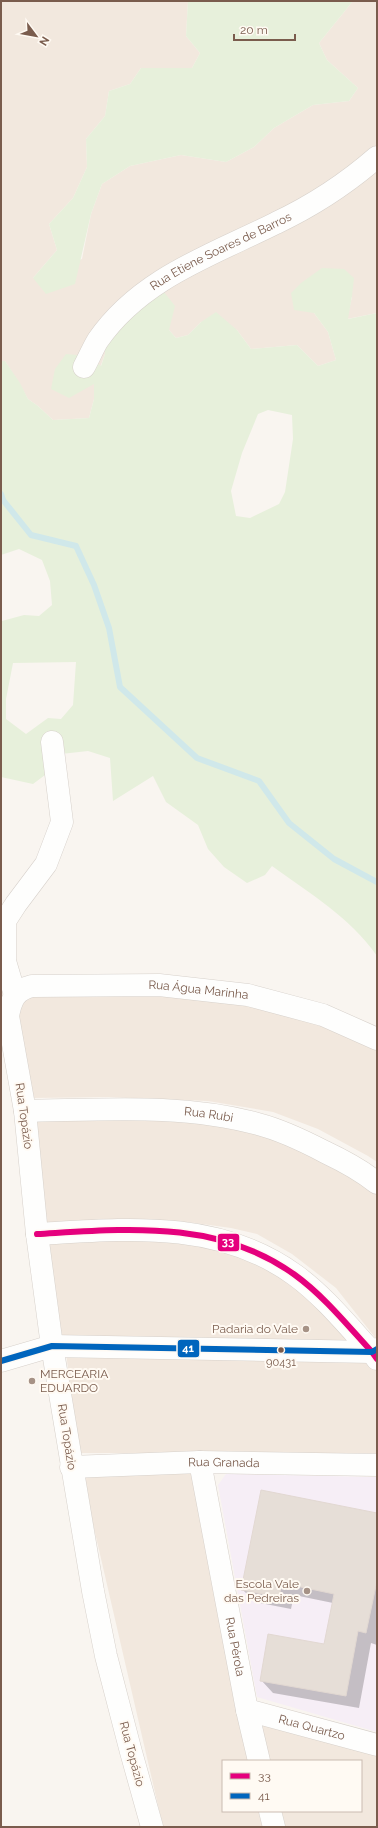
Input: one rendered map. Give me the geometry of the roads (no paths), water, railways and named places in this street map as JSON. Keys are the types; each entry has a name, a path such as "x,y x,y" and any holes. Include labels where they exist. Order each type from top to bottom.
{"street":[{"name":"Rua Etiene Soares de Barros","path":"84,367 98,340 117,317 138,298 201,257 276,223 321,199 355,176 377,157"},
{"path":"15,995 5,961 5,921 46,864 62,822 52,742"},
{"name":"Rua Água Marinha","path":"15,995 23,988 32,986 159,985 248,995 322,1016 377,1039"},
{"name":"Rua Topázio","path":"15,995 8,1016 25,1111 37,1234 52,1346 71,1466 106,1656 152,1827"},
{"name":"Rua Rubi","path":"25,1111 154,1109 211,1114 252,1122 306,1142 362,1171 377,1183"},
{"path":"37,1234 124,1229 170,1231 217,1238 265,1255 296,1275 375,1353"},
{"path":"1,1361 52,1346 375,1353"},
{"name":"Rua Granada","path":"71,1466 200,1462 377,1465"},
{"name":"Rua Pérola","path":"200,1462 247,1710 259,1760"},
{"name":"Rua Quartzo","path":"247,1710 377,1745"},
{"path":"270,1812 274,1827"}],"waterway":[{"path":"1,494 3,500 31,535 76,546 94,585 109,628 120,687 197,758 259,781 289,823 334,859 377,882"}],"place":[{"name":"Padaria do Vale","path":"306,1329"},
{"name":"90431","path":"281,1350"},
{"name":"MERCEARIA EDUARDO","path":"32,1381"},
{"name":"Escola Vale das Pedreiras","path":"307,1591"}]}
